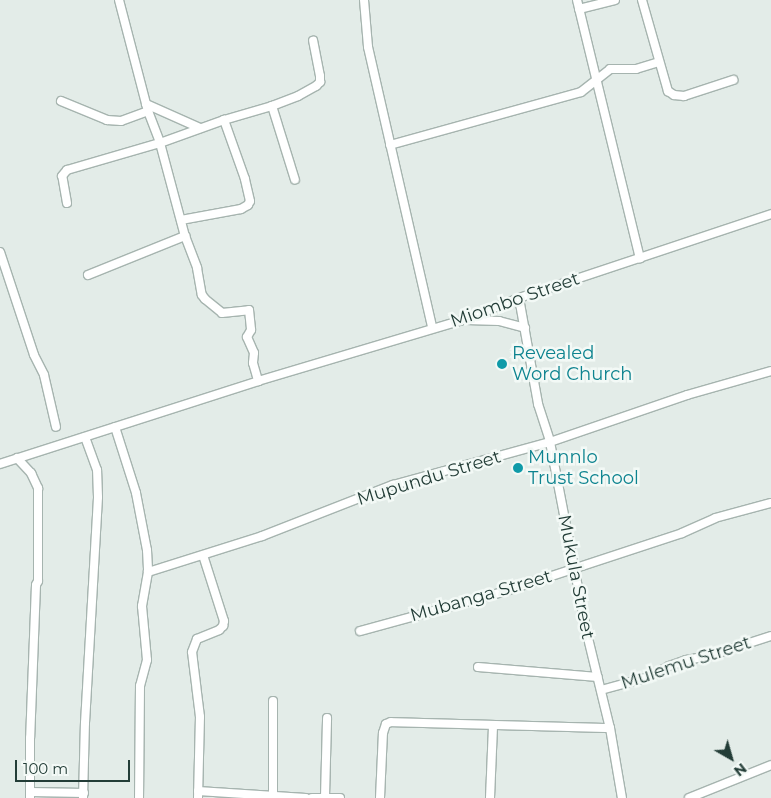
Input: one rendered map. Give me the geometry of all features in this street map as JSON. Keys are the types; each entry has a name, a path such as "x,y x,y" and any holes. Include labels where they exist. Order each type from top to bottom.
{"street":[{"path":"120,0 147,108 160,143 185,236 197,268 205,300 222,313 248,310 252,319 248,337 254,353 253,363 258,381"},
{"path":"364,0 368,47 432,327"},
{"path":"577,0 640,258"},
{"path":"579,9 614,0"},
{"path":"642,0 665,85 674,95 684,96 733,80"},
{"path":"67,203 63,172 160,143 224,120 272,106 298,96 320,82 313,41"},
{"path":"390,146 581,92 610,69 636,69 659,62"},
{"path":"61,101 107,120 121,121 147,108 200,128"},
{"path":"272,106 295,180"},
{"path":"181,220 241,209 246,207 250,201 239,160 224,120"},
{"name":"Miombo Street","path":"0,464 258,381 432,327 463,320 519,298 771,214"},
{"path":"88,275 185,236"},
{"path":"0,252 34,355 44,375 56,427"},
{"name":"Mukula Street","path":"519,298 538,404 550,442 586,634 610,728 622,798"},
{"path":"463,320 493,321 525,328"},
{"name":"Mupundu Street","path":"148,572 314,517 393,485 550,442 687,395 771,371"},
{"path":"114,427 136,493 147,550 148,572 142,606 147,660 140,686 140,798"},
{"path":"17,458 31,473 38,488 38,581 36,585 30,738 31,795 84,796 85,723 98,497 97,470 85,437"},
{"name":"Mubanga Street","path":"360,631 506,591 682,533 716,518 771,503"},
{"path":"203,554 224,621 223,626 219,630 197,639 192,652 200,717 198,794 273,795 306,798"},
{"name":"Mulemu Street","path":"601,690 649,677 669,666 686,660 709,656 771,636"},
{"path":"478,667 598,677"},
{"path":"273,700 273,795"},
{"path":"325,797 328,718"},
{"path":"380,798 383,733 386,724 391,722 610,728"},
{"path":"490,798 493,726"},
{"path":"689,798 771,765"},
{"path":"312,798 340,798"}],"place":[{"name":"Revealed Word Church","path":"502,364"},
{"name":"Munnlo Trust School","path":"518,468"}]}
